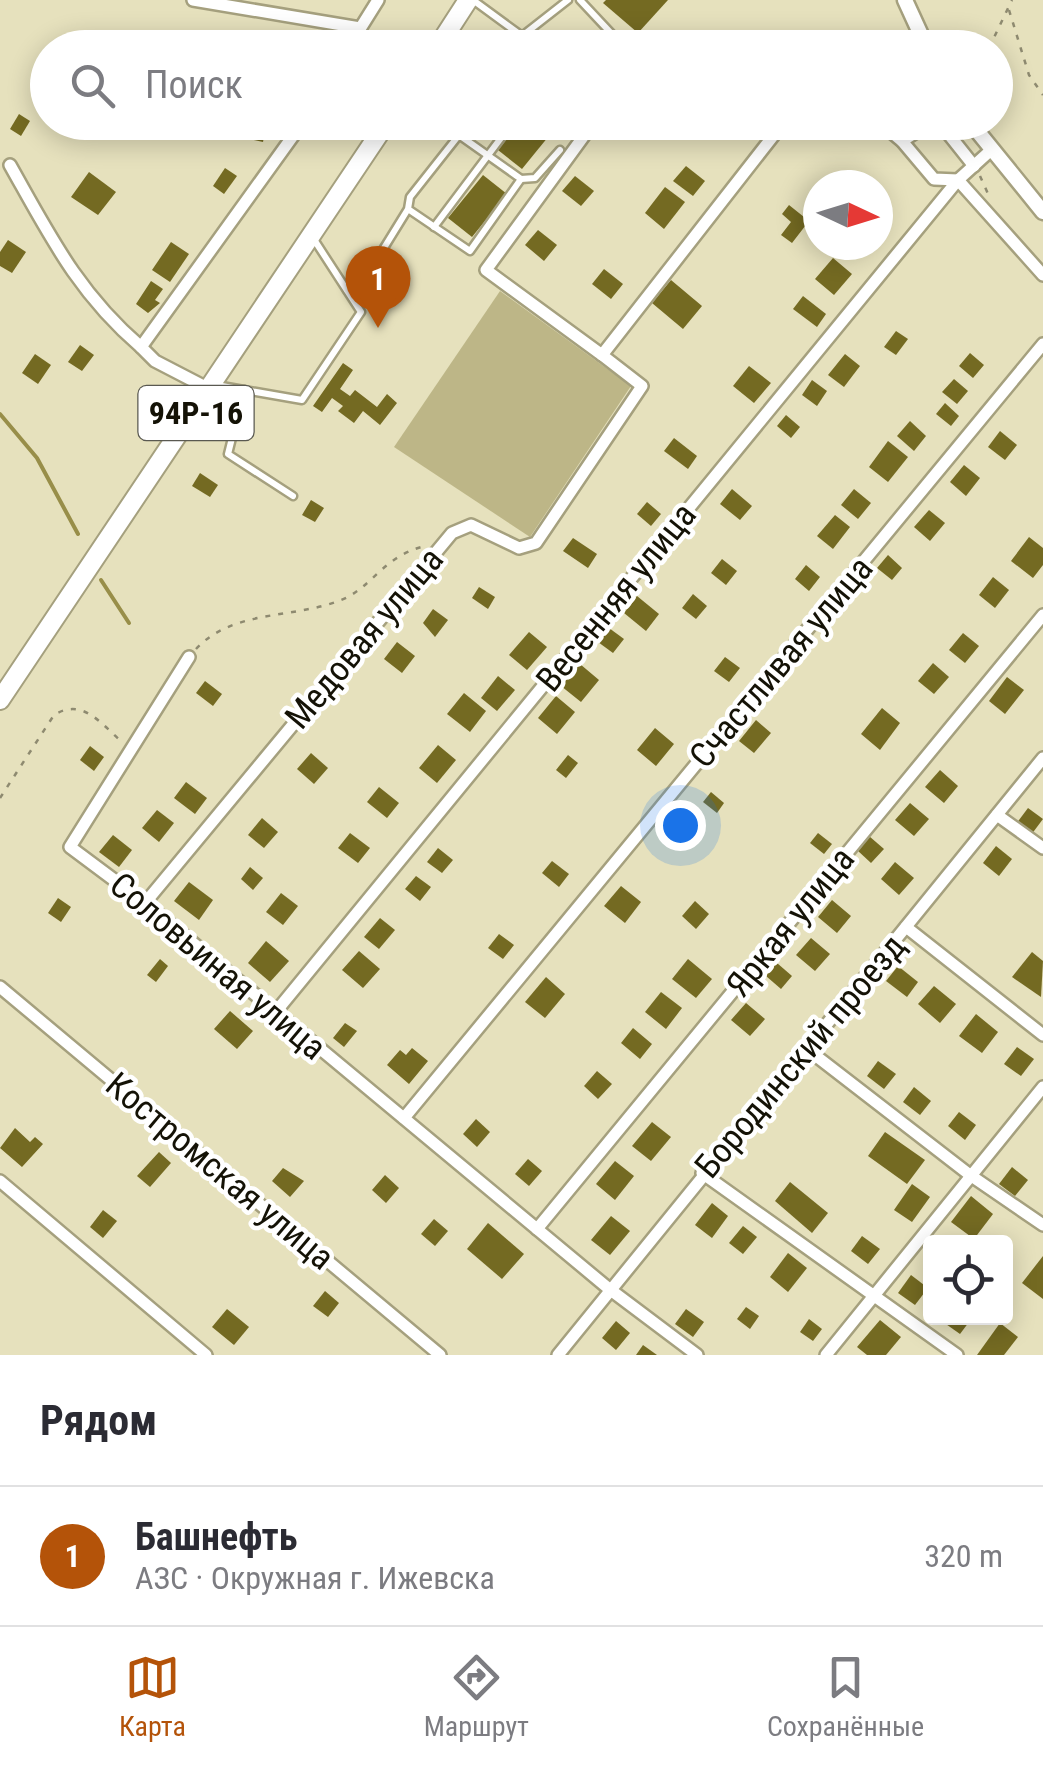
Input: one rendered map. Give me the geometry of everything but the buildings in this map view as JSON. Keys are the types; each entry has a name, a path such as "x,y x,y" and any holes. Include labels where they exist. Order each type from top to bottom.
{"main road":[{"path":"450,30 471,0"},
{"name":"94Р-16","path":"0,700 375,140"}],"street":[{"path":"192,0 360,28 378,0"},
{"path":"905,0 919,30"},
{"path":"141,347 290,140"},
{"path":"581,140 486,270 602,355 770,140"},
{"path":"952,140 974,166"},
{"path":"982,140 1043,212"},
{"path":"902,141 934,179 958,180 1043,275"},
{"name":"Весенняя улица","path":"274,1014 958,180 990,151"},
{"path":"10,165 71,275 103,315 155,360 213,387"},
{"name":"Счастливая улица","path":"404,1118 1043,344"},
{"name":"Медовая улица","path":"145,903 443,542 471,525 519,548 536,543 642,386 602,355"},
{"name":"Яркая улица","path":"537,1229 1043,615"},
{"name":"Соловьиная улица","path":"189,657 70,846 145,903 608,1288 697,1355"},
{"name":"Бородинский проезд","path":"558,1355 608,1288 1043,758"},
{"path":"997,816 1043,848"},
{"path":"906,928 1043,1035"},
{"name":"Костромская улица","path":"0,987 440,1355"},
{"path":"807,1049 970,1175 1043,1225"},
{"path":"826,1355 1043,1087"},
{"path":"702,1174 958,1355"},
{"path":"0,1181 206,1355"}],"lane":[{"path":"471,0 514,30"},
{"path":"530,30 568,0"},
{"path":"580,0 608,30"},
{"path":"348,290 378,256 408,210 410,197 455,140"},
{"path":"466,140 521,180 536,178 560,150"},
{"path":"434,227 500,140"},
{"path":"408,210 470,252 521,180"},
{"path":"213,387 302,400 362,312 312,236"},
{"path":"244,390 228,454 293,496"}],"path":[{"path":"999,30 1012,0"},
{"path":"1009,10 1029,75 1043,96"},
{"path":"189,657 227,625 344,600 383,565 408,550 443,542"},
{"path":"0,798 54,715 67,706 83,708 131,749"}],"shaded area":[{"path":"500,291 631,386 530,537 394,447"}],"waterway":[{"path":"0,414 37,458 78,534"},
{"path":"101,580 129,623"}],"place":[{"name":"Башнефть","path":"378,328"}]}
